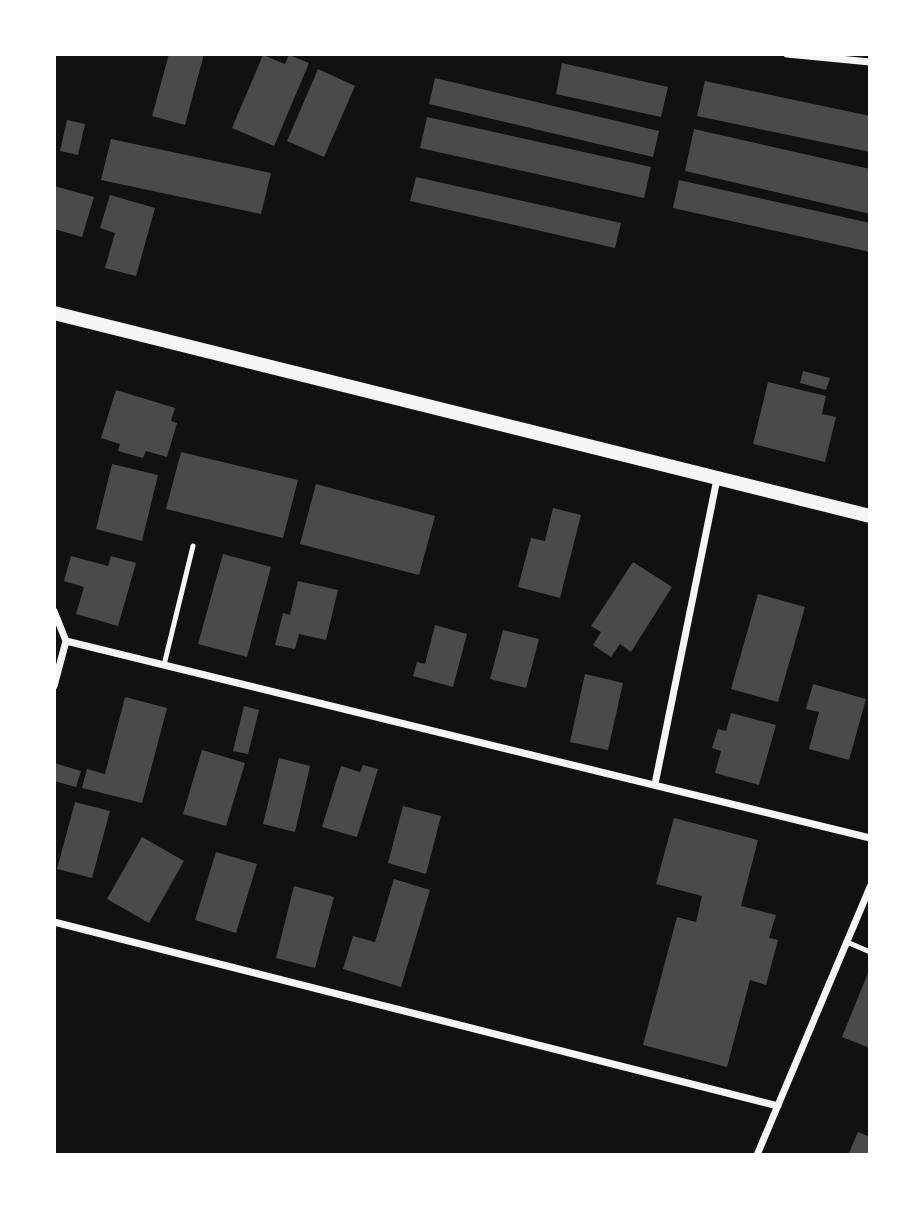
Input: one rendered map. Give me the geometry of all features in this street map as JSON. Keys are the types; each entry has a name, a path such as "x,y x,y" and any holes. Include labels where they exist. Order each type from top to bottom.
{"main road":[{"path":"54,313 870,516"}],"street":[{"path":"787,54 870,62"},
{"path":"655,784 717,479"},
{"path":"54,611 65,641 54,686"},
{"path":"65,641 870,838"},
{"path":"757,1155 870,887"},
{"path":"54,922 778,1106"}],"lane":[{"path":"164,665 193,546"},
{"path":"846,942 870,952"}],"building":[{"path":"169,54 204,54 185,125 152,116"},
{"path":"263,55 285,64 289,55 309,63 274,146 232,128"},
{"path":"562,63 668,87 661,117 556,94"},
{"path":"318,69 355,86 324,157 287,141"},
{"path":"435,78 659,131 653,157 429,104"},
{"path":"705,81 870,116 870,152 697,116"},
{"path":"427,117 651,167 644,198 420,148"},
{"path":"67,120 85,124 78,155 60,151"},
{"path":"694,129 870,169 870,214 685,171"},
{"path":"111,139 271,173 261,214 101,180"},
{"path":"416,177 621,223 615,248 410,201"},
{"path":"679,180 870,223 870,252 673,208"},
{"path":"54,186 94,197 82,237 54,229"},
{"path":"110,195 155,208 136,276 105,268 115,233 100,228"},
{"path":"803,371 830,378 826,390 800,383"},
{"path":"768,382 826,396 822,414 836,417 825,462 753,444"},
{"path":"116,390 175,408 171,421 177,423 167,457 146,451 143,458 118,451 120,444 101,438"},
{"path":"181,452 298,480 283,538 166,509"},
{"path":"112,464 158,475 142,541 96,529"},
{"path":"316,484 435,516 419,575 300,544"},
{"path":"553,508 581,515 560,598 518,587 531,538 545,541"},
{"path":"223,554 271,567 247,657 198,644"},
{"path":"71,556 108,566 111,556 136,563 118,626 76,614 84,587 64,581"},
{"path":"633,562 672,587 631,652 620,644 611,657 593,645 601,632 591,626"},
{"path":"298,581 338,590 326,640 299,634 295,649 275,645 283,613 290,615"},
{"path":"758,594 805,607 778,702 731,689"},
{"path":"435,625 467,634 453,687 413,676 417,662 425,664"},
{"path":"503,630 539,639 526,688 490,679"},
{"path":"585,674 623,683 608,750 570,742"},
{"path":"813,684 866,699 849,760 809,749 819,712 806,709"},
{"path":"125,697 167,708 142,803 82,788 87,769 105,774"},
{"path":"244,706 259,710 248,754 233,751"},
{"path":"731,713 776,725 759,785 715,773 721,751 712,748 718,729 726,731"},
{"path":"202,750 245,763 226,826 183,814"},
{"path":"279,758 310,766 295,832 263,824"},
{"path":"54,763 81,771 76,787 54,781"},
{"path":"363,765 378,769 357,837 322,827 341,766 360,772"},
{"path":"75,802 110,811 92,878 57,869"},
{"path":"403,806 441,816 426,874 388,863"},
{"path":"674,818 758,840 741,906 776,915 769,938 778,940 766,985 750,980 727,1067 643,1045 677,917 696,922 702,896 656,884"},
{"path":"142,837 184,861 149,923 107,899"},
{"path":"216,852 257,864 236,933 195,920"},
{"path":"394,879 430,890 401,987 343,969 353,936 375,942"},
{"path":"294,886 334,897 315,968 276,958"},
{"path":"870,968 870,1048 842,1037"},
{"path":"858,1132 870,1137 870,1155 848,1155"}]}
